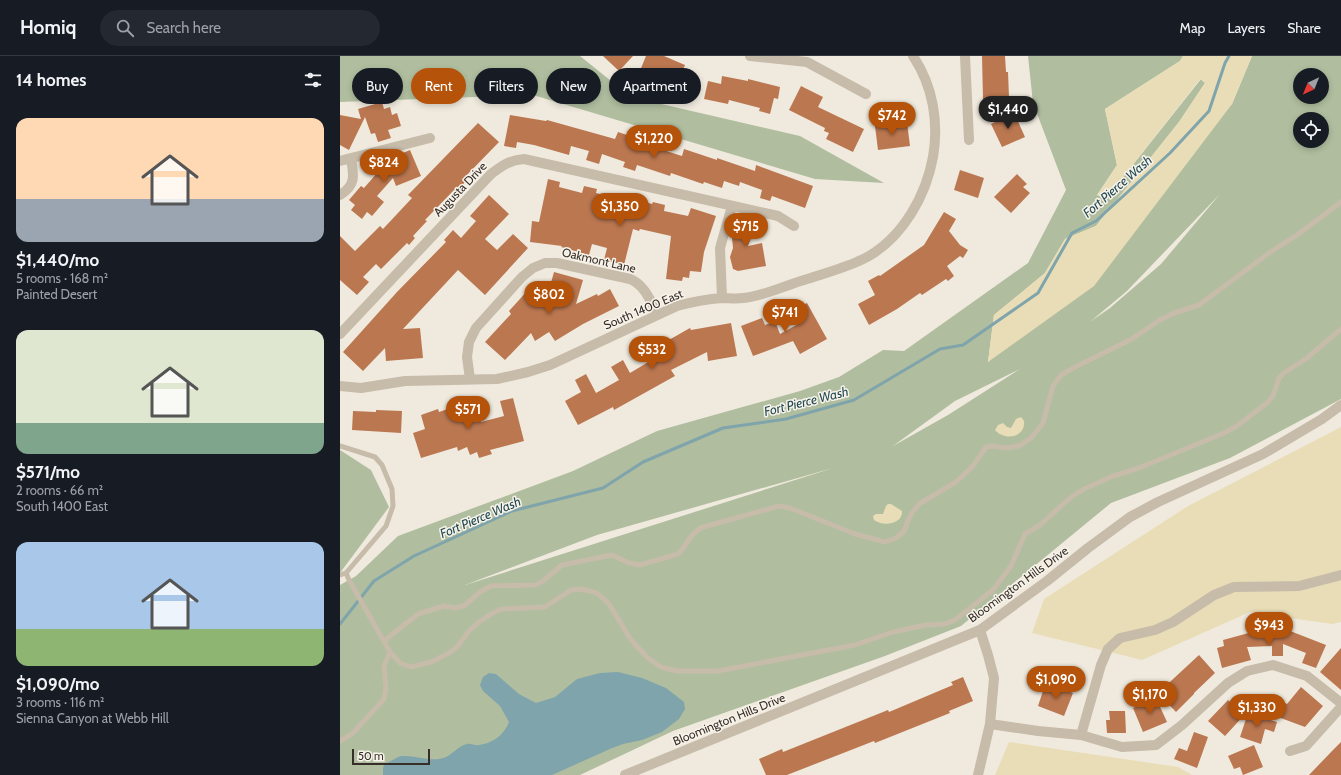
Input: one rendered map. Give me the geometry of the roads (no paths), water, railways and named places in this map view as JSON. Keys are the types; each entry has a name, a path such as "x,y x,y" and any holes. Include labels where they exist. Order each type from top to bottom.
{"street":[{"path":"750,56 807,62 866,94"},
{"name":"South 1400 East","path":"340,386 362,388 405,381 497,379 528,372 550,365 677,306 697,301 722,298 742,298 758,295 847,265 868,256 884,245 899,229 914,209 931,170 935,144 935,118 930,92 923,73 913,56"},
{"path":"965,56 969,140"},
{"path":"340,161 430,138"},
{"path":"340,196 347,191 353,181 354,174 351,159"},
{"name":"Augusta Drive","path":"340,334 491,174 514,159 524,159 778,216 794,226"},
{"path":"722,298 720,248 732,206"},
{"name":"Oakmont Lane","path":"470,379 467,357 469,342 476,328 522,277 533,268 545,263 557,263 638,282 643,287 658,314"},
{"name":"Bloomington Hills Drive","path":"625,775 980,630 1130,517 1158,502 1263,454 1322,420 1341,405"},
{"path":"1081,735 1101,665 1108,649 1120,638 1155,630 1173,622 1214,595 1234,587 1299,586 1341,575"},
{"path":"978,775 990,724 994,678 980,630"},
{"path":"990,724 1081,735 1122,747 1156,745 1182,725 1228,683 1247,672 1273,665 1307,676 1341,703"},
{"path":"1290,751 1306,746 1341,707"}],"lane":[{"path":"384,641 418,614 444,606 455,608 464,606 480,592 491,586 535,585 543,581 562,565 612,555 630,563 640,565 678,554 692,535 700,528 779,506 790,508 855,534 877,541 885,542 896,538 904,531 911,514 919,504 956,482 973,466 986,447 993,446 1006,448 1019,446 1031,438 1043,423 1052,386 1061,375 1130,340 1160,320 1174,313 1199,305 1341,202"},
{"path":"346,573 390,652 400,663 411,667 420,666 431,662 449,653 457,647 469,631 479,622 501,609 545,607 570,590 582,589 597,593 609,604 631,640 648,658 661,667 677,671 692,672 725,669 855,645 893,632 926,625 945,624 955,620 970,610 993,590 1011,566 1025,534 1040,525 1070,498 1084,489 1113,476 1153,462 1224,433 1237,426 1268,402 1273,396 1279,378 1284,373 1307,358 1341,329"},
{"path":"340,446 375,457 382,465 392,489 393,506 386,526 346,573 340,575"},
{"path":"340,741 352,734 384,699 386,688 384,666 390,652"}],"water":[{"path":"618,672 642,678 666,688 684,702 685,709 679,719 662,732 642,740 623,744 610,749 552,775 383,775 385,763 400,756 441,759 449,756 464,745 484,744 497,738 507,727 509,722 500,706 483,691 480,685 483,677 489,673 496,674 519,694 536,703 555,697 577,679 600,673"}],"waterway":[{"name":"Fort Pierce Wash","path":"340,624 374,581 414,556 512,511 603,488 643,462 723,428 786,419 854,400 940,349 963,345 1038,293 1072,233 1096,221 1170,153 1209,111 1225,63 1229,56"}]}
